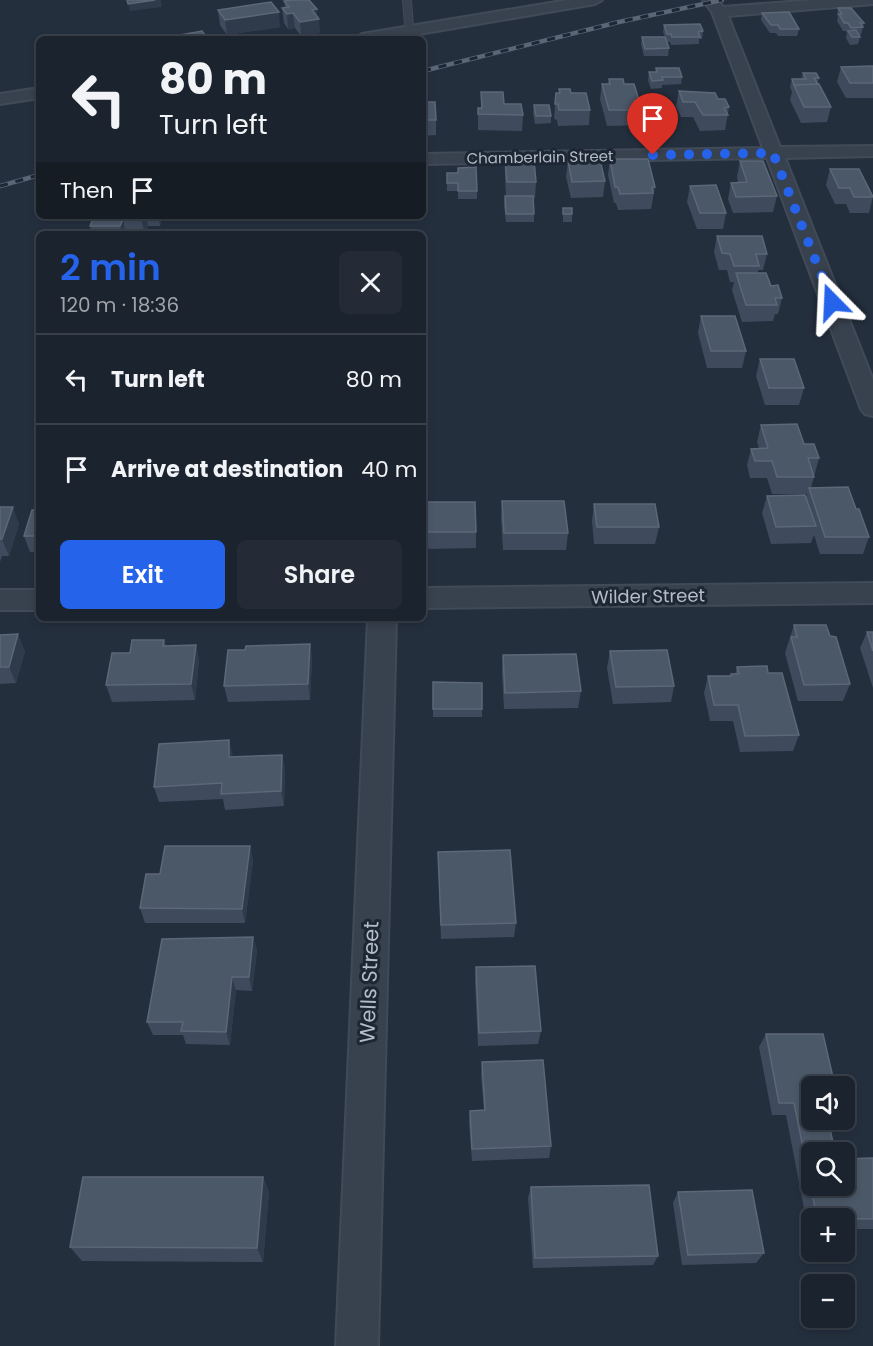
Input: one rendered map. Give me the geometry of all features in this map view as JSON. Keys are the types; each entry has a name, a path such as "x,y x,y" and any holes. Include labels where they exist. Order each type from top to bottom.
{"street":[{"path":"381,36 587,0"},
{"path":"873,0 714,6 873,409"},
{"path":"0,99 36,93"},
{"name":"Chamberlain Street","path":"426,159 873,152"},
{"name":"Wilder Street","path":"426,598 873,593"},
{"path":"0,600 36,600"},
{"name":"Wells Street","path":"357,1346 381,621"}],"lane":[{"path":"407,0 409,26 413,31"}],"building":[{"path":"127,0 155,0 128,4"},
{"path":"309,0 317,9 312,10 319,19 300,22 293,13 287,14 282,8 289,7 284,1"},
{"path":"271,2 279,12 225,20 218,10"},
{"path":"838,8 851,8 864,23 860,23 863,27 851,28 848,23 844,23"},
{"path":"789,12 799,29 780,29 778,25 771,25 762,13"},
{"path":"700,24 703,31 698,32 700,37 672,37 671,34 667,34 664,25"},
{"path":"856,30 860,37 852,37 848,31"},
{"path":"202,31 206,36 174,36"},
{"path":"642,37 665,37 669,48 645,49"},
{"path":"873,66 873,83 850,83 841,67"},
{"path":"656,68 679,68 682,77 662,77 663,80 652,81 649,72 657,72"},
{"path":"803,73 816,73 819,78 814,78 818,84 794,85 792,79 806,79"},
{"path":"609,79 623,79 624,84 634,84 642,110 609,110 602,84 610,84"},
{"path":"819,84 831,107 804,107 794,85"},
{"path":"559,89 570,89 571,93 586,93 590,110 559,110 558,104 555,104 556,93 560,93"},
{"path":"679,91 715,93 718,99 725,99 729,107 724,108 728,115 703,115 695,102 683,102"},
{"path":"481,92 503,92 504,104 521,104 523,115 478,114 478,108 482,108"},
{"path":"426,102 435,102 436,120 426,120"},
{"path":"534,105 549,105 551,116 536,116"},
{"path":"576,157 600,160 605,181 572,182 568,161 577,161"},
{"path":"610,159 648,159 655,187 652,187 653,193 620,194 618,187 615,187"},
{"path":"534,160 536,182 507,182 505,161"},
{"path":"740,161 763,161 777,196 736,197 731,183 747,182"},
{"path":"476,167 477,191 458,191 458,183 447,183 447,173 458,173 458,168"},
{"path":"830,169 859,169 873,197 854,197 850,188 839,188"},
{"path":"716,185 726,213 700,213 690,186"},
{"path":"505,196 533,196 534,214 506,214"},
{"path":"563,208 572,208 572,214 563,214"},
{"path":"93,219 123,219 120,226 90,226"},
{"path":"717,236 762,236 767,254 756,254 759,266 734,266 730,254 722,253"},
{"path":"736,273 766,273 771,286 778,285 782,298 775,298 777,305 746,305"},
{"path":"701,316 735,316 746,351 711,351"},
{"path":"760,359 794,359 804,388 769,388"},
{"path":"797,424 804,444 814,444 819,458 808,458 814,477 777,477 772,461 755,461 751,449 768,448 761,425"},
{"path":"848,487 869,537 825,537 809,488"},
{"path":"805,495 816,526 776,527 767,496"},
{"path":"502,501 564,501 568,533 504,533"},
{"path":"426,502 475,502 476,532 426,532"},
{"path":"594,504 655,504 659,527 597,527"},
{"path":"0,507 13,507 2,539 0,539"},
{"path":"32,510 36,510 36,536 24,536"},
{"path":"794,625 826,625 830,636 836,637 850,684 804,685 791,637 797,637"},
{"path":"867,632 873,632 873,651"},
{"path":"18,634 9,667 0,667 0,635"},
{"path":"132,640 164,640 163,646 196,645 191,684 106,685 112,653 130,653"},
{"path":"310,644 308,684 224,686 228,650 245,650 246,646"},
{"path":"667,650 674,686 616,687 610,651"},
{"path":"576,654 581,691 505,693 503,655"},
{"path":"767,666 768,673 782,673 799,735 745,736 738,705 714,705 708,676 739,674 737,667"},
{"path":"433,682 482,683 482,709 433,709"},
{"path":"229,740 229,757 282,755 281,791 221,794 222,783 154,787 159,744"},
{"path":"165,846 250,846 242,909 140,908 146,874 160,874"},
{"path":"510,850 516,923 441,925 438,852"},
{"path":"253,937 249,977 232,977 226,1032 181,1031 183,1022 147,1022 162,939"},
{"path":"535,966 541,1031 479,1033 476,967"},
{"path":"766,1034 823,1034 833,1076 801,1076 801,1130 830,1130 833,1142 802,1142 794,1103 779,1103"},
{"path":"543,1060 551,1146 472,1149 470,1111 485,1110 482,1062"},
{"path":"873,1158 873,1219 855,1219 855,1208 815,1208 813,1196 855,1196 855,1159"},
{"path":"83,1177 263,1177 257,1248 70,1247"},
{"path":"649,1185 658,1256 535,1258 531,1187"},
{"path":"752,1190 764,1253 688,1255 678,1192"}],"railway":[{"path":"426,70 619,22 722,0"},
{"path":"0,186 36,176"}],"route":[{"path":"653,155 773,153 832,302"}]}
